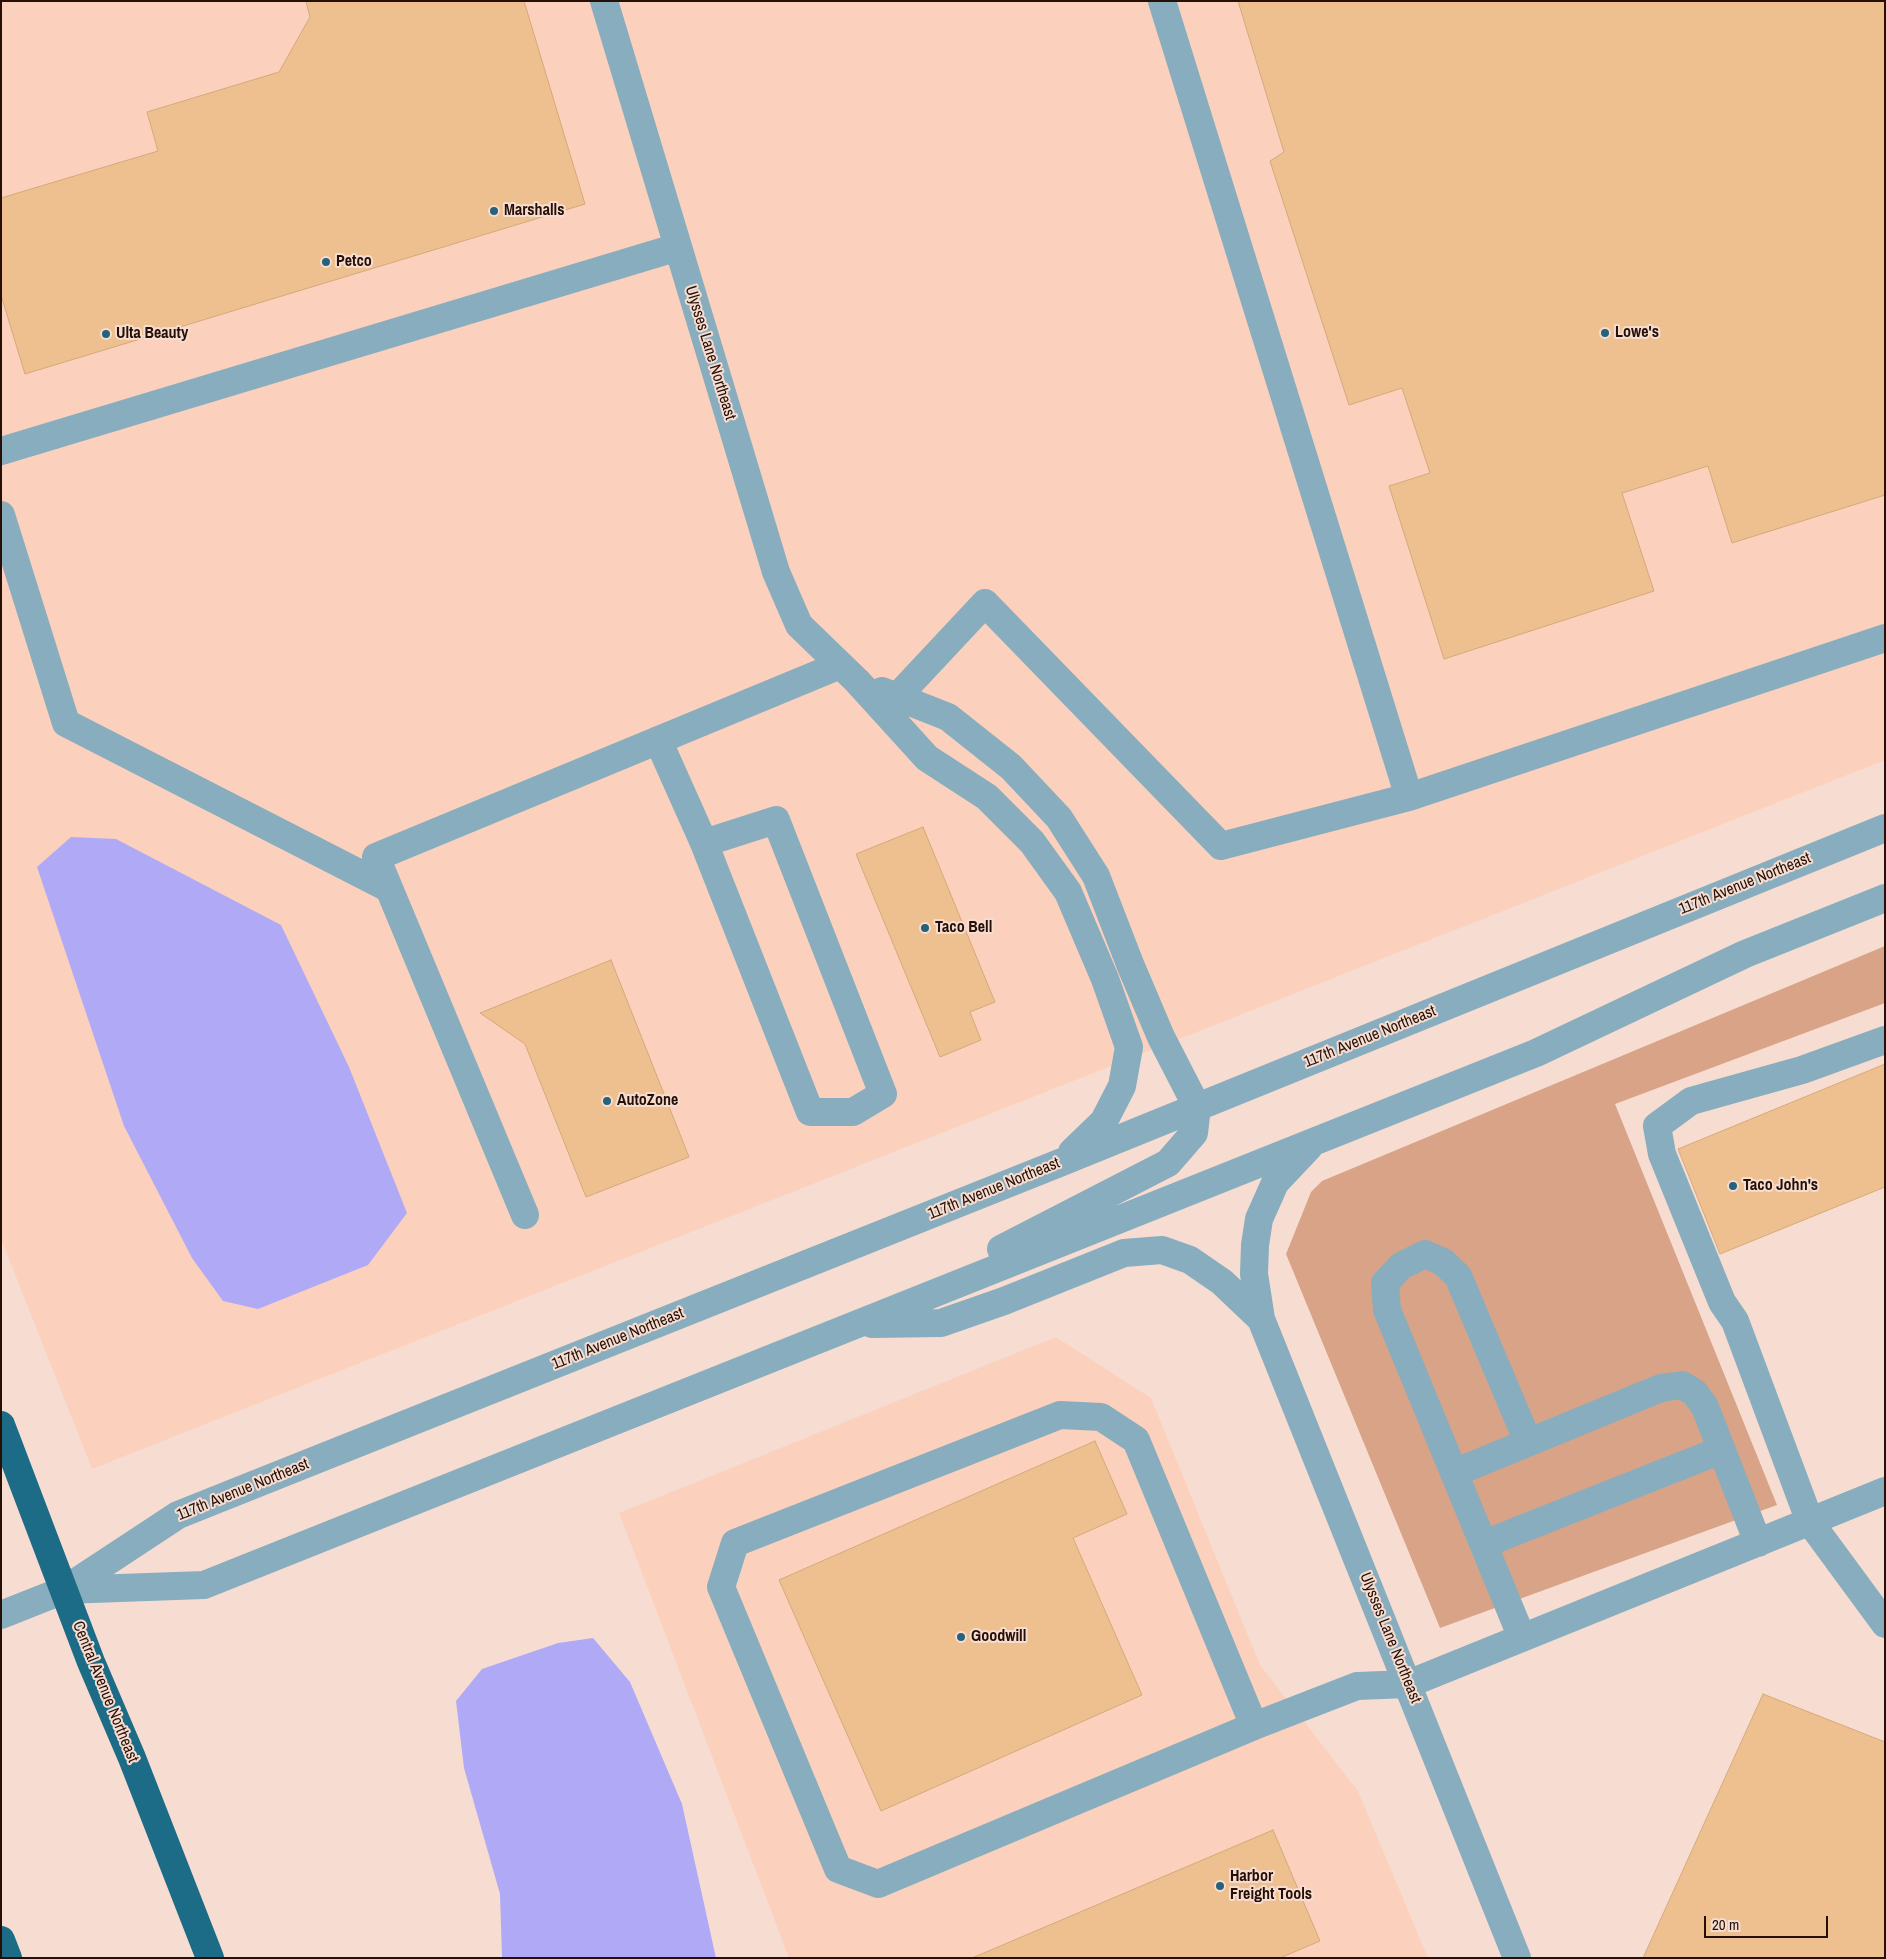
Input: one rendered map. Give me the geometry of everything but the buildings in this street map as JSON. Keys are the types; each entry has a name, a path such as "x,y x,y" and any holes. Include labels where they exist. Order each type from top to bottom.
{"highway":[{"name":"Central Avenue Northeast","path":"1,1425 91,1662 132,1758 210,1958"},
{"path":"1,1940 8,1958"}],"street":[{"name":"Ulysses Lane Northeast","path":"604,1 776,572 799,625 849,673 927,758 987,797 1032,842 1068,892 1106,979 1129,1047 1122,1086 1104,1121 1062,1162"},
{"path":"1162,1 1409,798"},
{"path":"1,450 678,247"},
{"path":"1,515 66,723 388,888"},
{"path":"897,697 985,602 1221,846 1409,798 1885,638"},
{"path":"525,1214 376,857 658,740 849,673 897,697 948,717 1011,767 1059,818 1096,876 1161,1037 1197,1107 1194,1133 1168,1163 856,1324"},
{"path":"658,740 704,843 810,1112 853,1112 883,1094 776,820 704,843"},
{"name":"117th Avenue Northeast","path":"64,1590 178,1515 1062,1162 1885,828"},
{"path":"1,1615 64,1590 204,1585 1536,1053 1745,954 1885,898"},
{"path":"1885,1040 1802,1070 1691,1101 1657,1126 1662,1154 1722,1302 1735,1322 1810,1522 1885,1624"},
{"path":"1261,1319 1254,1274 1255,1246 1259,1219 1275,1184 1315,1141"},
{"path":"856,1324 941,1323 986,1308 1124,1252 1162,1250 1190,1260 1222,1282 1261,1319"},
{"path":"1522,1638 1387,1310 1385,1283 1401,1266 1425,1254 1443,1262 1458,1276 1528,1442"},
{"name":"Ulysses Lane Northeast","path":"1261,1319 1517,1958"},
{"path":"1454,1473 1661,1388 1682,1385 1695,1393 1705,1407 1758,1543"},
{"path":"1254,1726 1136,1440 1101,1417 1060,1414 735,1543 721,1587 838,1869 878,1884 1254,1726 1357,1686 1408,1684 1885,1491"},
{"path":"1484,1544 1721,1450"}],"shaded area":[{"path":"1,1 1885,1 1885,760 92,1469 1,1239"},
{"path":"71,837 116,839 281,925 349,1067 407,1213 368,1265 258,1309 223,1301 192,1258 124,1126 37,867"},
{"path":"1885,946 1885,1003 1615,1104 1777,1505 1440,1628 1286,1254 1311,1192 1322,1181"},
{"path":"1056,1337 1151,1398 1260,1665 1358,1791 1428,1958 789,1958 619,1513"},
{"path":"593,1638 630,1682 682,1804 716,1958 502,1958 500,1894 464,1768 456,1701 482,1669 558,1643"}],"place":[{"name":"Marshalls","path":"494,211"},
{"name":"Petco","path":"326,262"},
{"name":"Lowe's","path":"1605,333"},
{"name":"Ulta Beauty","path":"106,334"},
{"name":"Taco Bell","path":"925,928"},
{"name":"AutoZone","path":"607,1101"},
{"name":"Taco John's","path":"1733,1186"},
{"name":"Goodwill","path":"961,1637"},
{"name":"Harbor Freight Tools","path":"1220,1886"}]}
